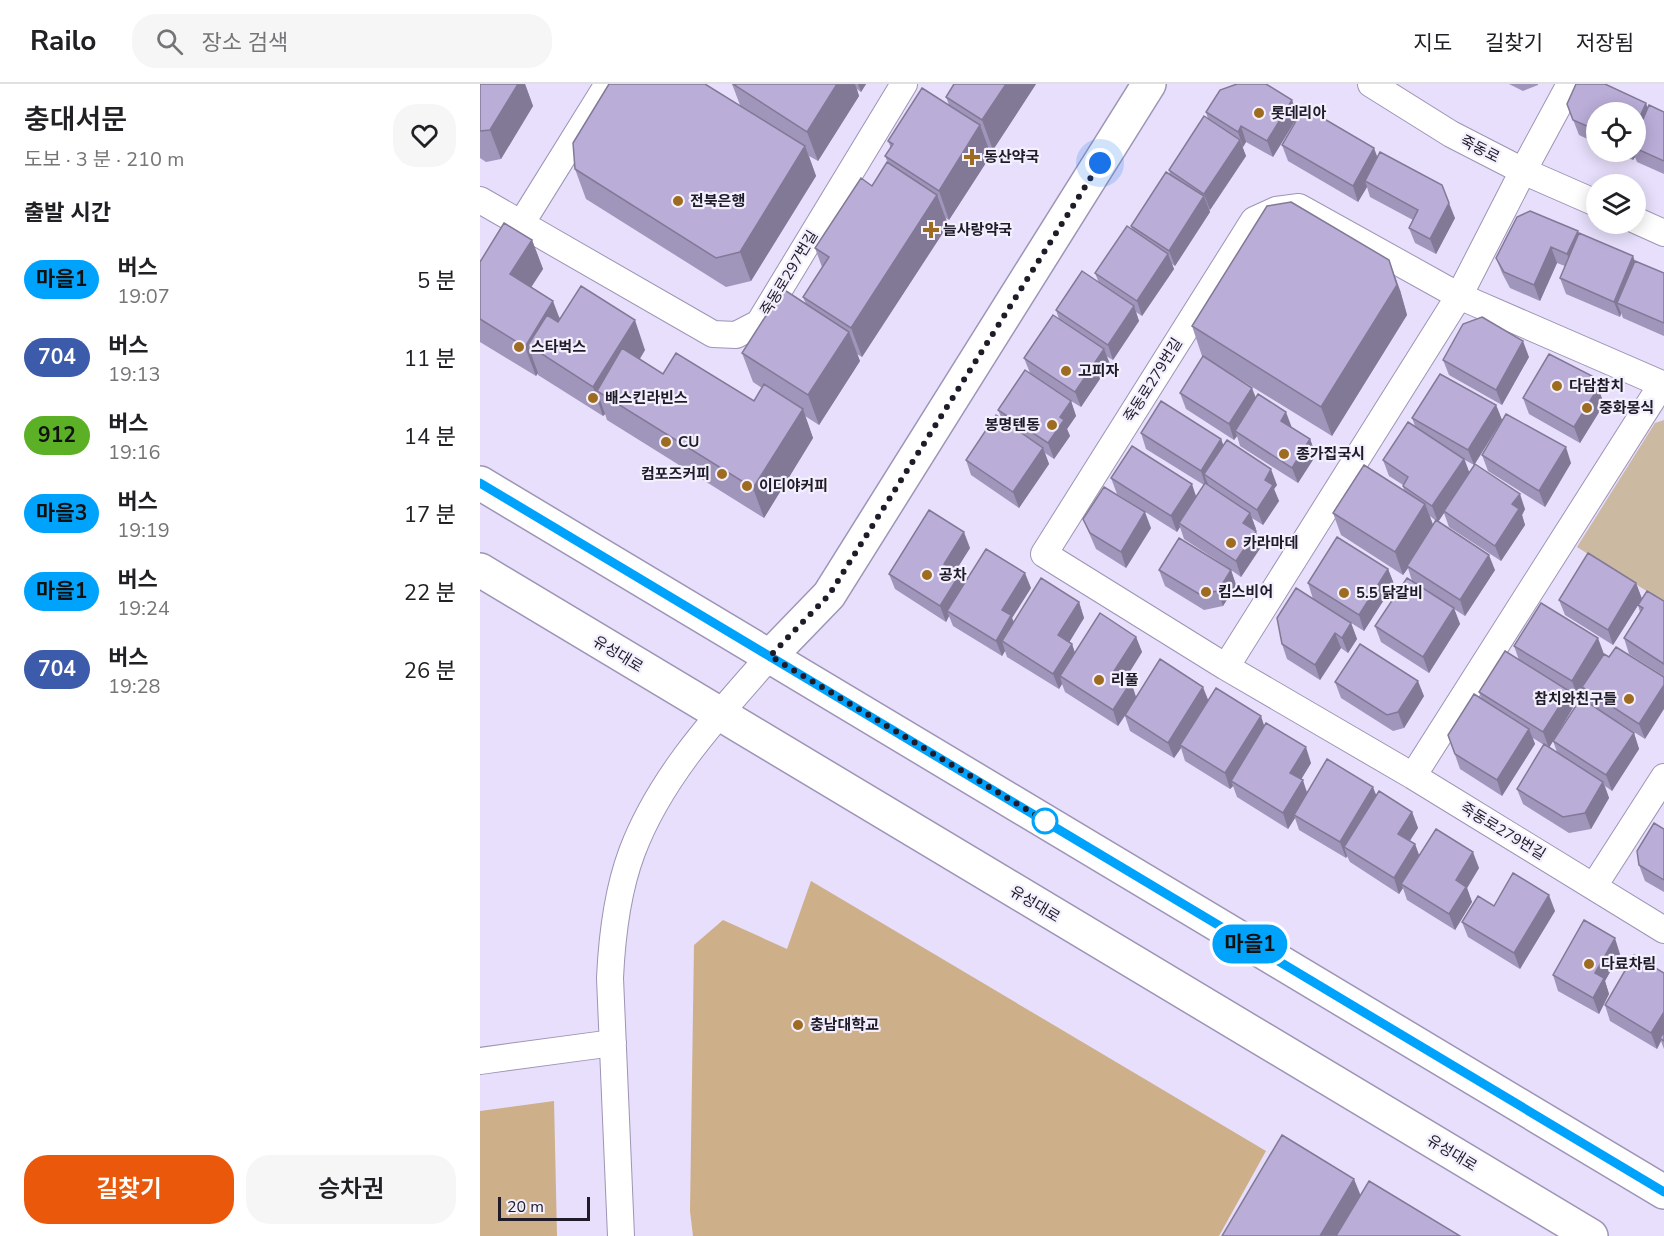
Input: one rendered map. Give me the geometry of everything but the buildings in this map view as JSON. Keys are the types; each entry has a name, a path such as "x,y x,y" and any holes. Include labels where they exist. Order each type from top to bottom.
{"main road":[{"path":"770,656 829,595 1149,84"},
{"path":"480,483 1664,1192"},
{"name":"유성대로","path":"480,570 1591,1236"}],"street":[{"path":"521,224 608,84"},
{"name":"죽동로297번길","path":"480,200 713,334 736,335 759,323 904,84"},
{"name":"죽동로","path":"1371,84 1451,134 1523,171 1586,199"},
{"path":"1226,667 1460,296 1570,84"},
{"name":"죽동로279번길","path":"1413,776 1663,384 1460,296 1299,207 1276,210 1254,220 1044,554 1226,667 1413,776 1664,930"},
{"path":"1646,225 1664,233"},
{"path":"621,1236 610,978 616,909 631,853 646,821 673,775 718,714 770,656"},
{"path":"1594,886 1664,777"},
{"path":"480,1061 612,1043"}],"shaded area":[{"path":"1664,420 1664,602 1577,547 1655,423"},
{"path":"811,881 1266,1151 1219,1236 693,1236 690,1211 694,945 723,920 787,949"},
{"path":"554,1101 557,1236 480,1236 480,1111"}],"bus line":[{"name":"마을1","path":"480,483 1664,1192"}],"place":[{"name":"롯데리아","path":"1259,113"},
{"name":"동산약국","path":"972,157"},
{"name":"전북은행","path":"678,201"},
{"name":"늘사랑약국","path":"931,230"},
{"name":"스타벅스","path":"519,347"},
{"name":"고피자","path":"1066,371"},
{"name":"다담참치","path":"1557,386"},
{"name":"배스킨라빈스","path":"593,398"},
{"name":"중화몽식","path":"1587,408"},
{"name":"봉명텐동","path":"1052,425"},
{"name":"CU","path":"666,442"},
{"name":"종가집국시","path":"1284,454"},
{"name":"컴포즈커피","path":"722,474"},
{"name":"이디야커피","path":"747,486"},
{"name":"카라마데","path":"1231,543"},
{"name":"공차","path":"927,575"},
{"name":"킴스비어","path":"1206,592"},
{"name":"5.5 닭갈비","path":"1344,593"},
{"name":"리풀","path":"1099,680"},
{"name":"참치와친구들","path":"1629,699"},
{"name":"다료차림","path":"1589,964"},
{"name":"충남대학교","path":"798,1025"}],"route":[{"path":"1045,821 1054,826 770,656 829,595 1100,163"}]}
